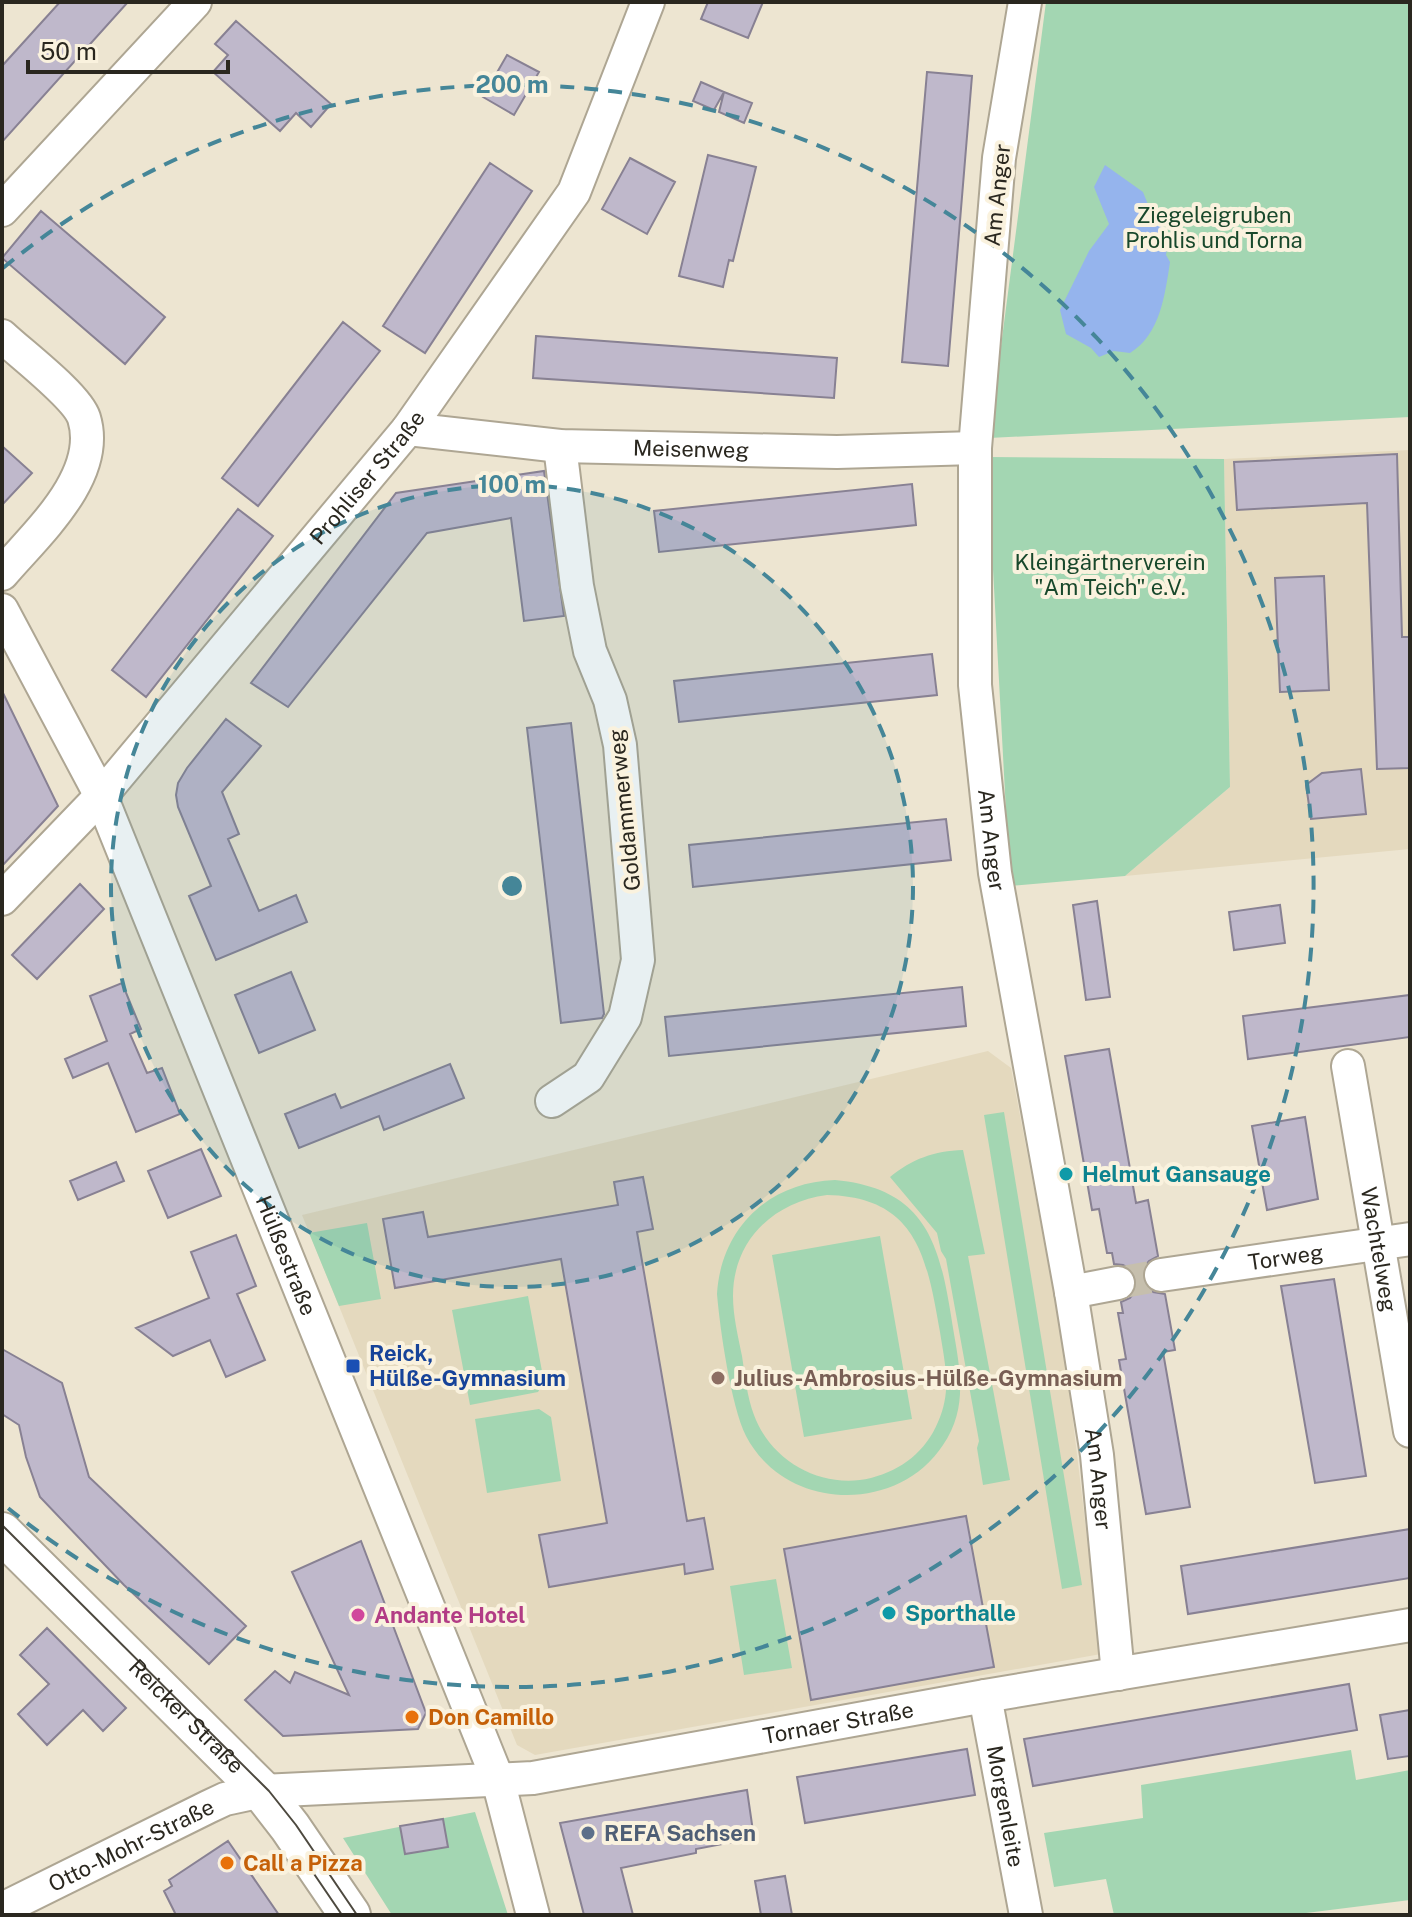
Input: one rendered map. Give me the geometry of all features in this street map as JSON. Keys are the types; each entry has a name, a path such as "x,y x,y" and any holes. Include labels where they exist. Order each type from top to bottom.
{"street":[{"path":"2,210 195,2"},
{"name":"Prohliser Straße","path":"2,899 101,796 408,429 574,192 648,2"},
{"name":"Am Anger","path":"1025,2 999,158 975,448 975,685 992,843 1097,1455 1118,1674"},
{"path":"2,336 72,399 84,417 87,452 81,474 68,494 2,574"},
{"name":"Meisenweg","path":"408,429 560,446 837,452 975,448"},
{"name":"Goldammerweg","path":"552,1101 588,1077 625,1017 638,960 620,745 610,700 590,651 577,586 560,446"},
{"name":"Hülßestraße","path":"2,610 101,796 498,1780 533,1915"},
{"name":"Wachtelweg","path":"1348,1066 1410,1431"},
{"name":"Torweg","path":"1161,1275 1410,1239"},
{"path":"1071,1292 1118,1283"},
{"name":"Reicker Straße","path":"2,1533 262,1791 350,1915"},
{"name":"Tornaer Straße","path":"262,1791 533,1778 985,1696 1410,1625"},
{"name":"Morgenleite","path":"985,1696 1026,1915"},
{"name":"Otto-Mohr-Straße","path":"2,1909 225,1799 262,1791"}],"shaded area":[{"path":"1410,450 1410,849 1125,876 1230,787 1224,459"},
{"name":"Julius-Ambrosius-Hülße-Gymnasium","path":"988,1051 1011,1068 1064,1346 1101,1654 535,1755 517,1745 302,1215"}],"green space":[{"name":"Ziegeleigruben Prohlis und Torna","path":"1046,2 1410,2 1410,417 989,438"},
{"name":"Kleingärtnerverein \"Am Teich\" e.V.","path":"987,457 1224,459 1230,787 1125,876 1010,886"},
{"path":"1004,1112 1082,1585 1062,1589 984,1115"},
{"path":"963,1150 985,1254 968,1256 1010,1480 983,1485 977,1448 979,1441 946,1259 937,1233 890,1177 924,1157"},
{"path":"835,1180 868,1186 893,1196 912,1211 926,1230 944,1277 959,1363 960,1391 956,1419 943,1445 923,1468 898,1484 871,1493 842,1495 813,1490 787,1479 764,1461 746,1436 727,1367 717,1294 728,1249 753,1213 789,1189","holes":["827,1195 857,1198 881,1207 899,1220 913,1237 923,1257 940,1332 946,1388 942,1411 933,1432 920,1450 893,1470 853,1481 817,1476 801,1469 786,1459 762,1432 748,1393 733,1296 740,1258 760,1227 774,1215 808,1199"]},
{"path":"367,1223 381,1299 339,1306 309,1233"},
{"path":"880,1236 912,1419 804,1437 772,1255"},
{"path":"528,1296 544,1382 538,1392 470,1405 452,1310"},
{"path":"539,1409 551,1417 561,1481 487,1493 475,1419"},
{"path":"776,1579 792,1668 744,1675 730,1586"},
{"path":"1351,1750 1356,1780 1410,1770 1410,1900 1290,1915 1114,1915 1106,1879 1054,1887 1044,1833 1143,1818 1141,1785"},
{"path":"475,1812 508,1915 392,1915 343,1838"}],"water":[{"path":"1105,165 1143,192 1151,212 1169,236 1166,255 1170,262 1159,313 1148,336 1130,353 1114,351 1099,357 1091,348 1066,334 1060,310 1089,251 1109,224 1094,187"}],"building":[{"path":"60,2 128,2 2,142 2,66"},
{"path":"708,2 763,2 748,38 701,19"},
{"path":"236,21 331,104 311,127 296,113 280,131 213,72 228,55 215,44"},
{"path":"507,55 539,72 514,115 483,97"},
{"path":"927,72 972,76 948,366 902,362"},
{"path":"701,82 724,92 714,110 693,101"},
{"path":"724,92 752,103 744,123 719,112"},
{"path":"708,155 756,167 733,261 729,260 723,287 679,276"},
{"path":"630,158 675,182 647,234 602,209"},
{"path":"490,163 532,191 425,353 383,326"},
{"path":"41,211 165,317 125,364 2,258"},
{"path":"343,322 380,351 258,506 222,478"},
{"path":"536,336 837,358 834,398 533,378"},
{"path":"2,446 32,473 2,505"},
{"path":"1397,454 1402,637 1410,637 1410,768 1377,769 1367,503 1237,510 1234,462"},
{"path":"544,471 564,616 524,621 511,518 427,533 288,707 251,683 396,493"},
{"path":"912,484 916,525 659,552 654,511"},
{"path":"238,509 273,536 146,697 112,670"},
{"path":"1324,576 1329,690 1280,692 1275,578"},
{"path":"932,654 937,695 679,722 674,681"},
{"path":"2,691 58,806 2,866"},
{"path":"226,719 261,746 222,792 239,834 228,839 259,911 296,895 307,922 216,960 189,896 211,886 178,807 176,795 178,783 187,768"},
{"path":"571,723 604,1014 602,1018 561,1023 527,728"},
{"path":"1361,769 1366,814 1311,819 1306,785 1322,773"},
{"path":"946,819 951,860 693,887 689,845"},
{"path":"80,884 104,909 37,979 12,955"},
{"path":"1097,901 1110,997 1086,1000 1073,905"},
{"path":"1280,905 1285,943 1234,950 1229,912"},
{"path":"291,972 315,1030 259,1053 235,995"},
{"path":"122,983 141,1029 130,1034 147,1073 162,1068 180,1114 136,1132 108,1063 73,1078 65,1059 107,1041 90,996"},
{"path":"962,987 966,1026 669,1056 665,1017"},
{"path":"1410,995 1410,1037 1248,1059 1243,1016"},
{"path":"1109,1049 1136,1203 1148,1200 1158,1256 1144,1267 1142,1277 1153,1292 1165,1294 1175,1350 1163,1352 1190,1507 1146,1514 1119,1360 1126,1359 1118,1313 1123,1313 1121,1302 1130,1298 1136,1290 1137,1280 1132,1270 1114,1264 1112,1253 1107,1253 1099,1209 1092,1210 1065,1056"},
{"path":"450,1064 464,1098 384,1130 379,1116 299,1148 285,1114 335,1094 341,1108"},
{"path":"1305,1117 1318,1199 1267,1210 1252,1126"},
{"path":"201,1149 221,1196 168,1218 148,1171"},
{"path":"116,1162 124,1181 78,1200 70,1181"},
{"path":"643,1177 653,1229 637,1232 687,1521 704,1518 713,1569 685,1574 684,1564 549,1587 539,1535 607,1523 561,1259 395,1288 383,1219 423,1212 428,1237 618,1205 614,1182"},
{"path":"236,1235 256,1286 237,1294 265,1360 226,1377 210,1340 173,1356 136,1328 209,1298 191,1252"},
{"path":"1334,1279 1366,1476 1315,1483 1281,1286"},
{"path":"2,1349 62,1383 89,1477 246,1626 209,1664 124,1585 40,1497 19,1425 2,1414"},
{"name":"Sporthalle","path":"966,1516 994,1667 811,1700 784,1549"},
{"path":"1410,1529 1410,1578 1188,1614 1181,1566"},
{"path":"361,1541 426,1713 418,1729 283,1736 245,1700 275,1671 290,1683 295,1672 349,1695 292,1572"},
{"path":"47,1628 126,1708 103,1731 83,1710 47,1745 18,1714 49,1684 20,1655"},
{"path":"1349,1684 1357,1730 1033,1786 1024,1739"},
{"path":"1410,1710 1410,1756 1388,1759 1380,1715"},
{"path":"967,1749 975,1795 805,1823 797,1777"},
{"path":"747,1790 754,1838 621,1868 633,1915 584,1915 560,1823"},
{"path":"443,1819 448,1847 405,1854 400,1826"},
{"path":"228,1841 279,1915 176,1915 164,1891 172,1886 169,1880"},
{"path":"785,1876 792,1915 761,1915 755,1881"}],"tunnel":[{"path":"1118,1283 1161,1275"}],"tram line":[{"path":"2,1525 269,1791 357,1915"},
{"path":"310,1868 342,1915"}],"place":[{"name":"Helmut Gansauge","path":"1066,1174"},
{"name":"Reick, Hülße-Gymnasium","path":"353,1366"},
{"name":"Julius-Ambrosius-Hülße-Gymnasium","path":"718,1378"},
{"name":"Sporthalle","path":"889,1613"},
{"name":"Andante Hotel","path":"358,1615"},
{"name":"Don Camillo","path":"412,1717"},
{"name":"REFA Sachsen","path":"588,1833"},
{"name":"Call a Pizza","path":"227,1863"}]}
